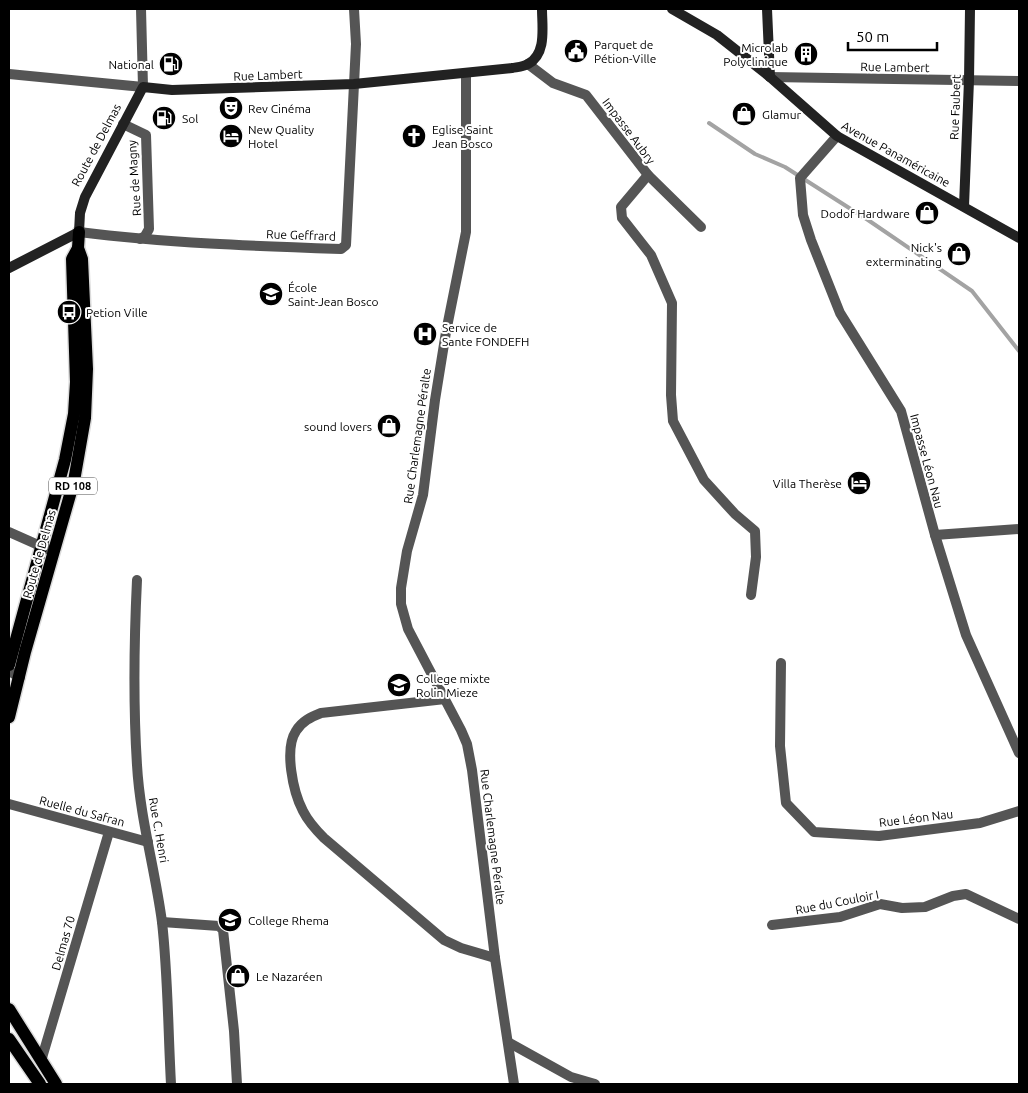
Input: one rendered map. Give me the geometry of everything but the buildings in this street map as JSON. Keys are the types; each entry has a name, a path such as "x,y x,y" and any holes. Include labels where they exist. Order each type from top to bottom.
{"main road":[{"path":"528,64 538,54 543,37 542,9"},
{"name":"Avenue Panaméricaine","path":"672,9 717,35 770,77 837,136 1019,238"},
{"path":"766,9 770,77"},
{"name":"Rue Faubert","path":"964,206 970,9"},
{"name":"Rue Lambert","path":"142,87 172,90 354,84 466,74 528,64"},
{"name":"Route de Delmas","path":"9,717 14,674 25,652 74,481 85,418 86,359 82,260 78,248 80,213 85,197 142,87"},
{"path":"9,268 79,232"},
{"name":"Route de Delmas","path":"9,665 66,460 74,414 75,352 72,259 78,248"},
{"path":"9,1009 56,1084"},
{"path":"9,1039 40,1084"}],"street":[{"path":"141,9 142,87"},
{"name":"Rue Geffrard","path":"79,232 140,240 234,245 341,249 346,245 356,44 354,9"},
{"name":"Impasse Aubry","path":"528,64 553,84 586,95 648,175 701,227"},
{"name":"Rue Lambert","path":"9,74 142,87"},
{"name":"Rue Charlemagne Péralte","path":"466,74 468,217 446,332 423,495 406,551 401,588 401,604 408,629 467,744 472,770 495,958 514,1084"},
{"name":"Rue Lambert","path":"770,77 1019,80"},
{"name":"Rue de Magny","path":"123,124 146,135 150,229 140,240"},
{"name":"Impasse Léon Nau","path":"837,136 800,178 803,215 840,313 901,411 935,535 966,635 1019,754"},
{"path":"648,175 621,207 620,212 622,218 651,255 672,303 671,395 673,421 704,480 735,514 755,532 756,557 750,595"},
{"path":"935,535 1019,529"},
{"path":"9,532 54,552"},
{"name":"Rue C. Henri","path":"137,580 133,674 137,765 141,805 162,922 170,1084"},
{"name":"Rue Léon Nau","path":"781,663 780,746 786,803 814,832 879,836 980,823 1019,811"},
{"path":"445,698 321,712 310,717 295,733 291,763 293,779 302,810 324,838 444,940 460,948 495,958"},
{"name":"Ruelle du Safran","path":"9,804 148,842"},
{"name":"Delmas 70","path":"41,1061 109,832"},
{"name":"Rue du Couloir I","path":"772,925 840,917 880,904 902,908 925,907 953,896 966,894 1019,919"},
{"path":"162,922 219,926 223,930 234,1031 237,1084"},
{"path":"508,1042 571,1077 595,1084"}],"waterway":[{"path":"709,123 755,154 785,167 868,220 972,291 1019,351"}],"place":[{"name":"Parquet de Pétion-Ville","path":"576,51"},
{"name":"Microlab Polyclinique","path":"806,54"},
{"name":"National","path":"171,64"},
{"name":"Rev Cinéma","path":"231,108"},
{"name":"Glamur","path":"744,114"},
{"name":"Sol","path":"164,118"},
{"name":"New Quality Hotel","path":"231,136"},
{"name":"Eglise Saint Jean Bosco","path":"414,136"},
{"name":"Dodof Hardware","path":"927,213"},
{"name":"Nick's exterminating","path":"959,254"},
{"name":"École Saint-Jean Bosco","path":"271,294"},
{"name":"Petion Ville","path":"69,312"},
{"name":"Service de Sante FONDEFH","path":"425,334"},
{"name":"sound lovers","path":"389,426"},
{"name":"Villa Therèse","path":"859,483"},
{"name":"College mixte Rolin Mieze","path":"399,685"},
{"name":"College Rhema","path":"230,920"},
{"name":"Le Nazaréen","path":"238,976"}]}
